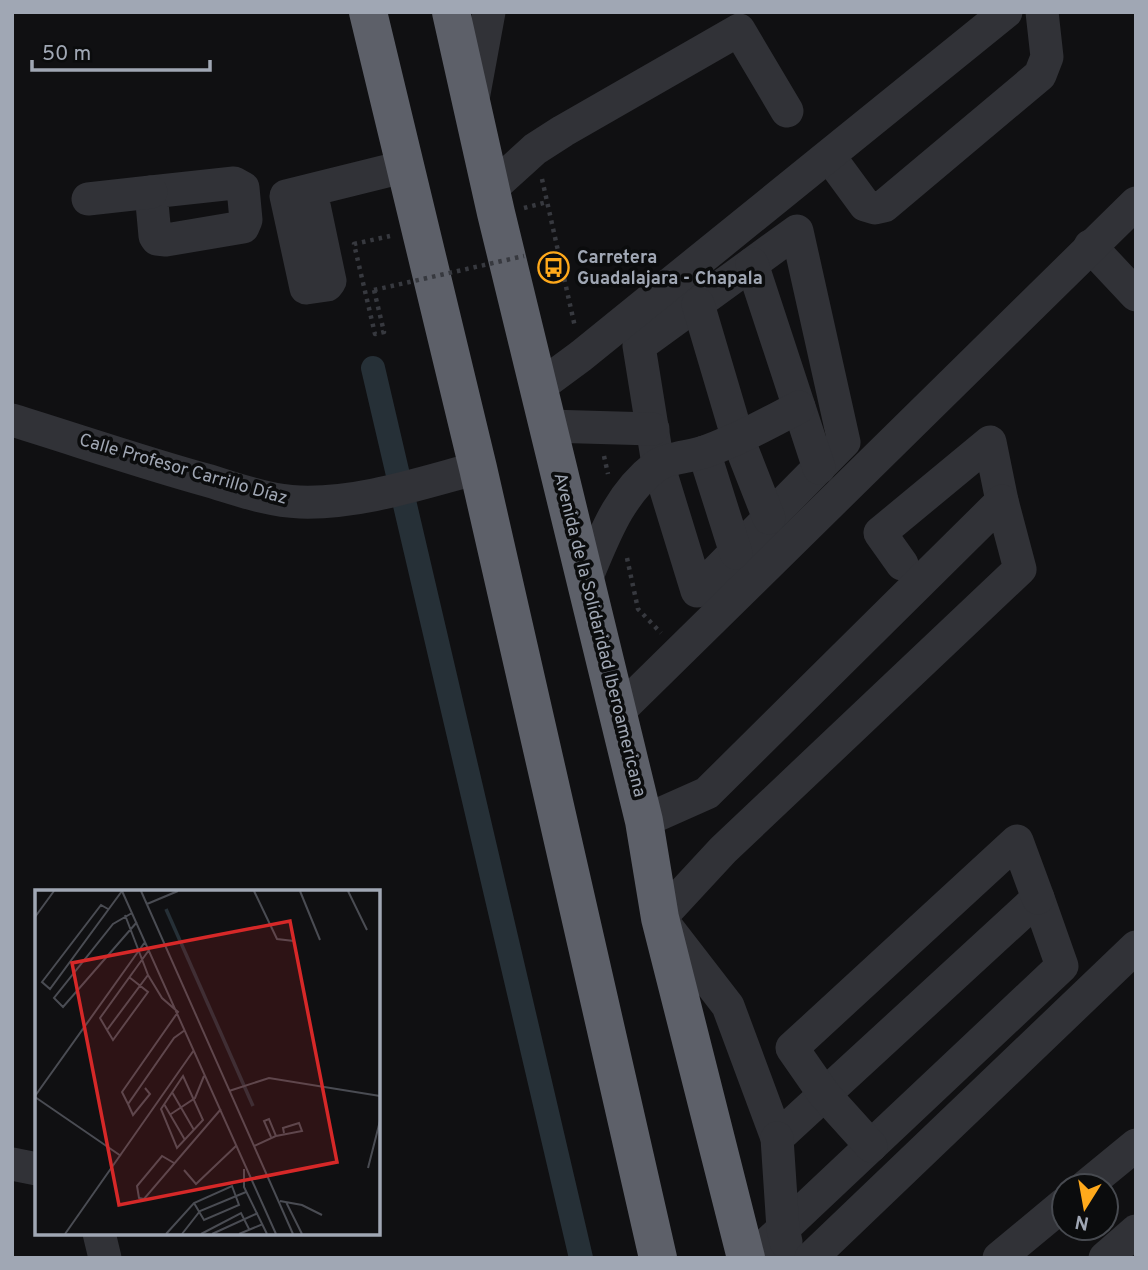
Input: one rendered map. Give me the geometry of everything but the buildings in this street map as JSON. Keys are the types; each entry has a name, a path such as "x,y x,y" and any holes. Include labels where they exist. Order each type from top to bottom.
{"highway":[{"path":"369,12 478,468 658,1258"},
{"name":"Avenida de la Solidaridad Iberoamericana","path":"451,12 491,190 644,821 660,918 746,1258"}],"street":[{"path":"472,105 489,12"},
{"path":"539,387 581,356 1006,12"},
{"path":"829,156 866,205 875,208 884,206 1040,75 1047,57 1042,12"},
{"path":"491,190 535,149 739,30 787,111"},
{"path":"244,202 299,194 407,166"},
{"path":"88,199 151,192 234,183 243,188 246,220 243,227 162,240 155,236 151,192"},
{"path":"618,712 1136,203"},
{"path":"797,231 844,442 697,591 658,464 639,346 698,304 797,231"},
{"path":"1090,246 1136,295"},
{"path":"752,264 819,468"},
{"path":"698,304 738,439 769,518"},
{"path":"586,579 616,510 630,490 658,464 704,452 738,439 799,407"},
{"name":"Calle Profesor Carrillo Díaz","path":"12,420 160,467 263,496 299,502 334,501 366,496 478,468"},
{"path":"548,426 653,429"},
{"path":"786,1243 777,1138 729,1006 660,918 723,850 1020,569 990,442 880,533 902,564"},
{"path":"704,452 736,553"},
{"path":"644,821 707,793 1002,501"},
{"path":"752,1258 786,1243 871,1146 1062,966 1017,841 792,1048 824,1094 871,1146"},
{"path":"777,1138 1038,898"},
{"path":"811,1258 1136,947"},
{"path":"1103,1172 1136,1145"},
{"path":"12,1164 35,1169"},
{"path":"999,1258 1050,1216"},
{"path":"1105,1258 1136,1231"},
{"path":"99,1235 105,1258"}],"path":[{"path":"535,149 581,356"},
{"path":"524,207 547,202"},
{"path":"390,236 354,244 375,334 384,332 374,290 524,256"},
{"path":"598,428 638,609 659,632 692,641"}],"waterway":[{"path":"373,368 581,1258"}],"place":[{"name":"Carretera Guadalajara - Chapala","path":"554,268"}]}
